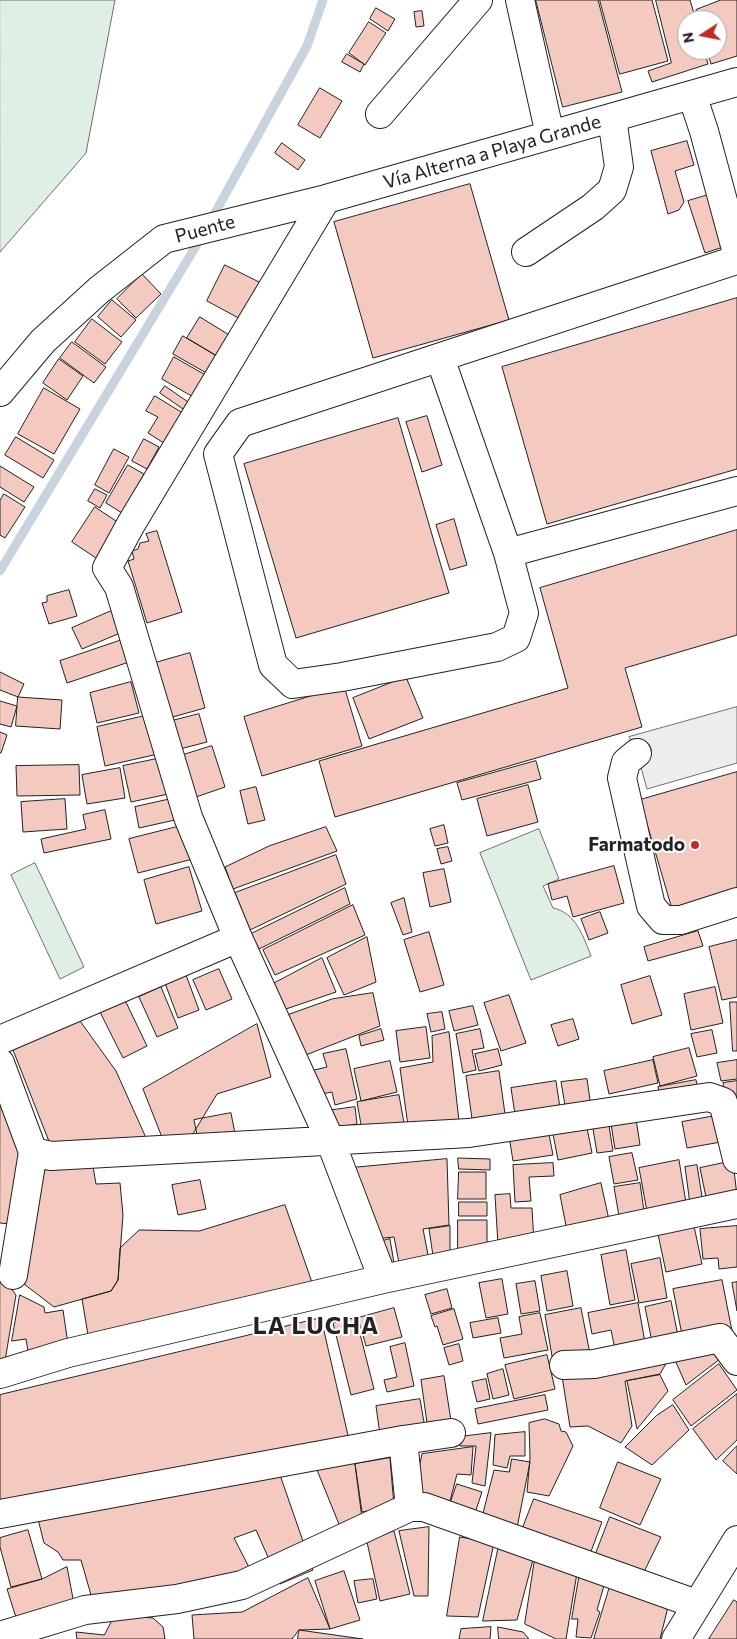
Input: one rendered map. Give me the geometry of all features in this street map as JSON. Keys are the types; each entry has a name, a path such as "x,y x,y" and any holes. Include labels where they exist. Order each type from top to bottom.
{"street":[{"path":"380,114 478,0"},
{"path":"520,0 550,135"},
{"name":"Vía Alterna a Playa Grande","path":"245,218 326,199 737,82"},
{"path":"440,358 508,553 524,613 516,638 497,647 342,677 293,684 273,665 218,454 240,423 733,261 736,249 727,179 692,95"},
{"path":"526,252 593,207 612,190 619,167 612,118"},
{"path":"326,199 131,524 107,568 119,587 188,817 238,938 330,1140 383,1279"},
{"name":"Puente","path":"0,392 43,341 99,290 164,240 245,218"},
{"path":"508,553 737,491"},
{"path":"637,753 626,762 622,778 651,906 664,920 681,920 737,902"},
{"path":"0,1040 238,938"},
{"path":"0,1063 33,1152 13,1275"},
{"path":"33,1152 51,1156 469,1133 709,1097 723,1102 737,1159"},
{"path":"0,1374 68,1353 383,1279 737,1204"},
{"path":"564,1366 594,1364 720,1338 737,1361"},
{"path":"0,1514 403,1440 451,1433"},
{"path":"403,1440 410,1507"},
{"path":"0,1636 85,1610 177,1599 242,1585 410,1507 424,1507 696,1604"},
{"path":"676,1639 737,1540"}],"green space":[{"path":"0,0 115,0 86,153 0,252"},
{"path":"539,829 559,879 543,886 553,908 568,915 578,926 591,956 531,980 480,853"},
{"path":"35,863 84,967 60,979 11,875"}],"shaded area":[{"path":"737,707 737,763 647,789 637,753 629,737"}],"building":[{"path":"536,0 598,0 622,92 563,107"},
{"path":"600,0 652,0 668,61 620,74"},
{"path":"656,0 690,0 693,10 677,10 677,60 707,60 708,64 652,82 648,71 671,63"},
{"path":"721,0 737,0 737,56 727,59 727,10 696,10"},
{"path":"376,8 395,19 388,31 370,19"},
{"path":"422,11 424,26 416,27 414,12"},
{"path":"369,22 386,33 365,65 349,53"},
{"path":"347,54 364,64 360,72 342,62"},
{"path":"710,60 724,60 711,64"},
{"path":"320,88 342,101 320,138 298,125"},
{"path":"687,141 694,165 675,171 684,202 679,210 668,214 651,151"},
{"path":"282,143 305,160 298,170 275,153"},
{"path":"470,184 509,320 373,358 334,222"},
{"path":"708,195 726,246 705,253 688,201"},
{"path":"225,265 265,285 246,322 207,301"},
{"path":"142,274 161,294 136,318 117,299"},
{"path":"737,298 737,469 547,524 502,367"},
{"path":"112,300 136,320 121,337 98,317"},
{"path":"200,317 234,338 222,359 187,338"},
{"path":"92,319 122,342 105,364 75,342"},
{"path":"183,336 220,358 210,375 173,354"},
{"path":"72,342 106,367 94,383 60,358"},
{"path":"174,357 209,377 195,398 162,379"},
{"path":"59,359 83,376 67,400 43,383"},
{"path":"165,386 188,402 183,409 160,393"},
{"path":"44,388 80,409 54,454 18,434"},
{"path":"155,396 186,415 167,445 148,433 158,417 146,411"},
{"path":"427,416 442,465 422,472 406,422"},
{"path":"398,418 449,593 296,638 244,464"},
{"path":"16,437 54,460 43,478 5,455"},
{"path":"144,439 159,447 147,469 132,461"},
{"path":"114,449 129,457 109,493 95,485"},
{"path":"128,465 144,474 122,513 106,503"},
{"path":"0,466 34,487 24,502 0,487"},
{"path":"95,489 107,495 100,508 88,501"},
{"path":"4,494 25,507 5,538 0,535 0,501"},
{"path":"95,507 122,525 99,560 72,542"},
{"path":"454,519 467,565 450,570 436,525"},
{"path":"737,530 737,635 625,668 642,727 335,817 319,761 568,688 540,588"},
{"path":"157,531 182,612 147,623 128,561 134,559 132,551 138,549 140,543 149,541 146,534"},
{"path":"69,590 77,616 49,624 42,603 47,602 47,596"},
{"path":"116,609 125,631 82,649 72,628"},
{"path":"125,639 132,661 67,683 60,661"},
{"path":"190,653 205,708 169,718 155,663"},
{"path":"0,672 24,684 18,697 0,690"},
{"path":"406,677 423,718 369,739 353,698"},
{"path":"131,682 139,713 97,723 90,693"},
{"path":"344,686 362,746 262,776 244,717"},
{"path":"18,697 62,700 60,729 16,726"},
{"path":"0,701 17,706 11,727 0,724"},
{"path":"199,714 207,742 176,750 168,722"},
{"path":"149,715 158,754 105,766 97,727"},
{"path":"0,732 7,735 1,753 0,753"},
{"path":"212,746 225,787 193,798 180,756"},
{"path":"166,757 173,793 131,802 123,766"},
{"path":"536,761 541,779 462,800 457,783"},
{"path":"79,765 80,795 17,796 16,766"},
{"path":"120,768 125,798 87,804 82,775"},
{"name":"Farmatodo","path":"737,772 737,890 672,909 640,800"},
{"path":"528,785 538,822 487,836 477,799"},
{"path":"256,787 265,820 248,824 240,791"},
{"path":"65,799 67,829 23,832 21,802"},
{"path":"171,799 175,820 139,828 135,807"},
{"path":"105,810 111,839 44,853 41,839 86,829 83,815"},
{"path":"185,825 193,859 138,873 129,839"},
{"path":"444,825 448,843 435,846 430,829"},
{"path":"326,827 337,851 233,889 225,867 269,846"},
{"path":"448,847 452,861 441,864 437,849"},
{"path":"336,855 346,884 250,930 235,893"},
{"path":"614,866 624,903 573,917 567,896 552,900 548,884"},
{"path":"189,867 202,911 156,924 144,880"},
{"path":"444,869 451,902 430,907 423,873"},
{"path":"345,888 350,904 259,949 251,934"},
{"path":"404,898 412,932 403,935 391,903"},
{"path":"353,905 365,935 275,975 263,950"},
{"path":"600,912 608,933 589,940 581,919"},
{"path":"698,931 703,946 648,961 644,947"},
{"path":"429,932 444,985 420,992 404,940"},
{"path":"367,937 376,982 344,995 327,958"},
{"path":"737,940 737,997 722,1000 709,947"},
{"path":"322,958 336,992 283,1010 271,985"},
{"path":"219,969 232,999 206,1010 193,980"},
{"path":"186,975 199,1010 178,1018 165,983"},
{"path":"650,976 662,1015 632,1024 621,985"},
{"path":"161,987 178,1028 157,1037 139,997"},
{"path":"715,987 723,1023 691,1030 684,994"},
{"path":"373,993 380,1026 298,1058 284,1016 332,999"},
{"path":"509,995 526,1043 501,1051 484,1003"},
{"path":"124,998 147,1046 123,1058 99,1010"},
{"path":"730,1002 737,1002 737,1051 733,1051"},
{"path":"473,1006 478,1025 454,1031 449,1011"},
{"path":"442,1012 445,1029 431,1032 427,1014"},
{"path":"573,1019 579,1039 558,1046 551,1025"},
{"path":"80,1021 116,1071 147,1140 52,1149 13,1050"},
{"path":"257,1024 271,1077 217,1094 191,1137 167,1150 143,1089"},
{"path":"426,1027 430,1058 400,1062 396,1031"},
{"path":"381,1029 384,1040 361,1046 359,1036"},
{"path":"480,1029 484,1048 472,1050 476,1070 463,1073 456,1034"},
{"path":"712,1030 717,1053 697,1057 691,1034"},
{"path":"449,1032 459,1121 408,1126 400,1068 433,1062 432,1036"},
{"path":"689,1048 697,1076 660,1086 653,1057"},
{"path":"346,1049 357,1099 335,1105 332,1092 316,1095 306,1072 327,1067 323,1054"},
{"path":"498,1049 502,1065 479,1071 475,1054"},
{"path":"653,1060 658,1083 609,1094 604,1071"},
{"path":"737,1060 737,1079 721,1081 717,1063"},
{"path":"390,1061 397,1092 361,1101 354,1069"},
{"path":"499,1071 506,1121 473,1126 466,1076"},
{"path":"587,1079 591,1107 566,1111 561,1082"},
{"path":"696,1080 699,1093 661,1101 658,1087"},
{"path":"556,1081 561,1115 516,1121 511,1088"},
{"path":"737,1081 737,1104 727,1106 723,1083"},
{"path":"0,1093 22,1160 21,1225 0,1223"},
{"path":"399,1095 404,1123 362,1130 357,1102"},
{"path":"355,1107 357,1124 329,1129 326,1111"},
{"path":"231,1113 238,1149 201,1155 194,1120"},
{"path":"715,1116 721,1142 687,1148 682,1122"},
{"path":"636,1119 640,1145 615,1149 611,1124"},
{"path":"586,1123 592,1153 558,1160 552,1129"},
{"path":"609,1126 613,1151 597,1153 593,1129"},
{"path":"548,1129 553,1155 513,1161 509,1136"},
{"path":"632,1153 638,1180 614,1184 609,1157"},
{"path":"458,1158 490,1159 490,1170 459,1169"},
{"path":"447,1159 449,1225 423,1229 429,1260 400,1268 394,1237 373,1239 351,1168"},
{"path":"679,1160 687,1209 648,1217 639,1168"},
{"path":"92,1161 96,1184 120,1183 123,1215 118,1280 111,1291 54,1307 24,1284 45,1166"},
{"path":"733,1161 737,1196 707,1202 700,1168"},
{"path":"553,1163 554,1176 529,1177 531,1201 515,1202 513,1165"},
{"path":"697,1165 703,1203 690,1204 685,1167"},
{"path":"459,1172 486,1172 486,1199 458,1199"},
{"path":"200,1180 206,1209 178,1215 172,1185"},
{"path":"601,1183 609,1220 567,1231 560,1195"},
{"path":"640,1183 645,1218 620,1222 614,1187"},
{"path":"510,1194 511,1208 532,1208 534,1243 498,1245 495,1195"},
{"path":"459,1202 487,1202 487,1216 459,1216"},
{"path":"285,1205 314,1288 92,1359 82,1299 111,1291 118,1280 120,1248 139,1230 199,1231"},
{"path":"458,1220 487,1220 487,1249 458,1249"},
{"path":"450,1226 450,1255 433,1256 429,1229"},
{"path":"694,1226 702,1264 666,1272 658,1234"},
{"path":"737,1226 737,1267 719,1269 718,1258 703,1259 700,1229"},
{"path":"390,1239 395,1269 375,1243"},
{"path":"626,1250 635,1300 610,1305 601,1255"},
{"path":"660,1258 667,1298 639,1303 631,1264"},
{"path":"567,1271 573,1306 547,1311 541,1276"},
{"path":"0,1274 16,1295 3,1373 0,1374"},
{"path":"502,1279 508,1314 486,1318 479,1283"},
{"path":"722,1280 732,1331 683,1340 673,1289"},
{"path":"535,1281 540,1311 521,1314 516,1284"},
{"path":"737,1282 737,1311 732,1283"},
{"path":"447,1289 452,1308 431,1314 425,1295"},
{"path":"20,1295 44,1307 45,1313 63,1310 68,1344 37,1348 40,1368 31,1369 26,1339 12,1341"},
{"path":"671,1301 679,1341 653,1347 645,1307"},
{"path":"638,1303 646,1348 616,1354 611,1330 592,1334 588,1313"},
{"path":"394,1308 402,1337 366,1346 358,1318"},
{"path":"581,1308 590,1354 553,1362 545,1315"},
{"path":"454,1309 463,1339 443,1345 437,1326 435,1327 431,1316"},
{"path":"540,1313 548,1350 504,1358 500,1338 522,1334 519,1317"},
{"path":"321,1318 350,1444 0,1508 0,1395"},
{"path":"356,1318 374,1389 351,1395 333,1323"},
{"path":"498,1318 501,1333 473,1338 470,1323"},
{"path":"708,1342 720,1359 686,1385 671,1351"},
{"path":"405,1343 414,1386 387,1392 384,1380 397,1377 390,1347"},
{"path":"459,1344 463,1361 449,1365 444,1348"},
{"path":"547,1355 555,1389 514,1399 505,1365"},
{"path":"671,1355 660,1374 625,1381 632,1426 621,1443 588,1426 570,1427 562,1376"},
{"path":"719,1364 737,1390 691,1426 673,1400"},
{"path":"503,1369 509,1395 493,1399 487,1374"},
{"path":"660,1375 668,1391 637,1429 627,1381"},
{"path":"444,1376 452,1427 428,1430 421,1380"},
{"path":"486,1379 490,1399 477,1402 472,1382"},
{"path":"737,1394 737,1440 716,1460 693,1429"},
{"path":"545,1395 548,1410 478,1424 475,1409"},
{"path":"420,1399 426,1434 381,1442 376,1406"},
{"path":"673,1405 689,1430 652,1465 625,1447 656,1416"},
{"path":"545,1419 559,1424 561,1431 566,1432 573,1446 549,1496 527,1492 530,1458 529,1423"},
{"path":"525,1432 525,1456 510,1456 507,1468 493,1465 495,1435"},
{"path":"491,1433 485,1486 472,1483 476,1446 460,1446 459,1437"},
{"path":"737,1446 737,1474 723,1461"},
{"path":"473,1447 471,1475 457,1474 448,1509 412,1500 422,1454"},
{"path":"390,1458 394,1506 362,1512 355,1464"},
{"path":"512,1459 530,1462 516,1533 480,1525 494,1470 509,1472"},
{"path":"348,1461 355,1464 363,1526 343,1534 317,1470"},
{"path":"618,1462 661,1479 640,1525 600,1508"},
{"path":"279,1472 313,1570 280,1584 256,1530 234,1538 255,1579 95,1609 81,1560 63,1560 58,1552 44,1543 38,1519"},
{"path":"457,1484 482,1492 473,1519 447,1513"},
{"path":"534,1499 602,1522 590,1554 522,1530"},
{"path":"610,1517 661,1537 642,1576 595,1556"},
{"path":"429,1527 428,1596 414,1596 399,1531"},
{"path":"28,1530 42,1579 11,1587 0,1547 0,1538"},
{"path":"394,1531 410,1594 380,1601 367,1542"},
{"path":"460,1537 494,1543 478,1617 447,1616"},
{"path":"499,1545 534,1556 517,1620 483,1621"},
{"path":"535,1559 578,1567 566,1639 556,1639 525,1624"},
{"path":"67,1567 75,1609 20,1630 7,1589 42,1579"},
{"path":"344,1571 360,1620 330,1629 315,1581"},
{"path":"580,1572 605,1582 597,1610 600,1612 591,1638 576,1637 578,1619 572,1619"},
{"path":"308,1578 330,1629 299,1630 292,1639 194,1639 192,1615 242,1612"},
{"path":"373,1579 377,1599 358,1603 354,1581"},
{"path":"611,1583 668,1607 660,1639 594,1639"},
{"path":"734,1600 737,1602 737,1639 709,1639"},
{"path":"115,1615 153,1618 163,1627 165,1639 77,1639 76,1632 104,1635"},
{"path":"491,1627 490,1639 459,1639 461,1629"},
{"path":"498,1627 523,1632 529,1639 499,1639"},
{"path":"299,1630 363,1639 298,1639"}],"waterway":[{"path":"210,222 307,46 323,0"},
{"path":"0,571 202,236"}],"place":[{"name":"Farmatodo","path":"695,845"}],"district":[{"name":"LA LUCHA","path":"316,1326"}]}
